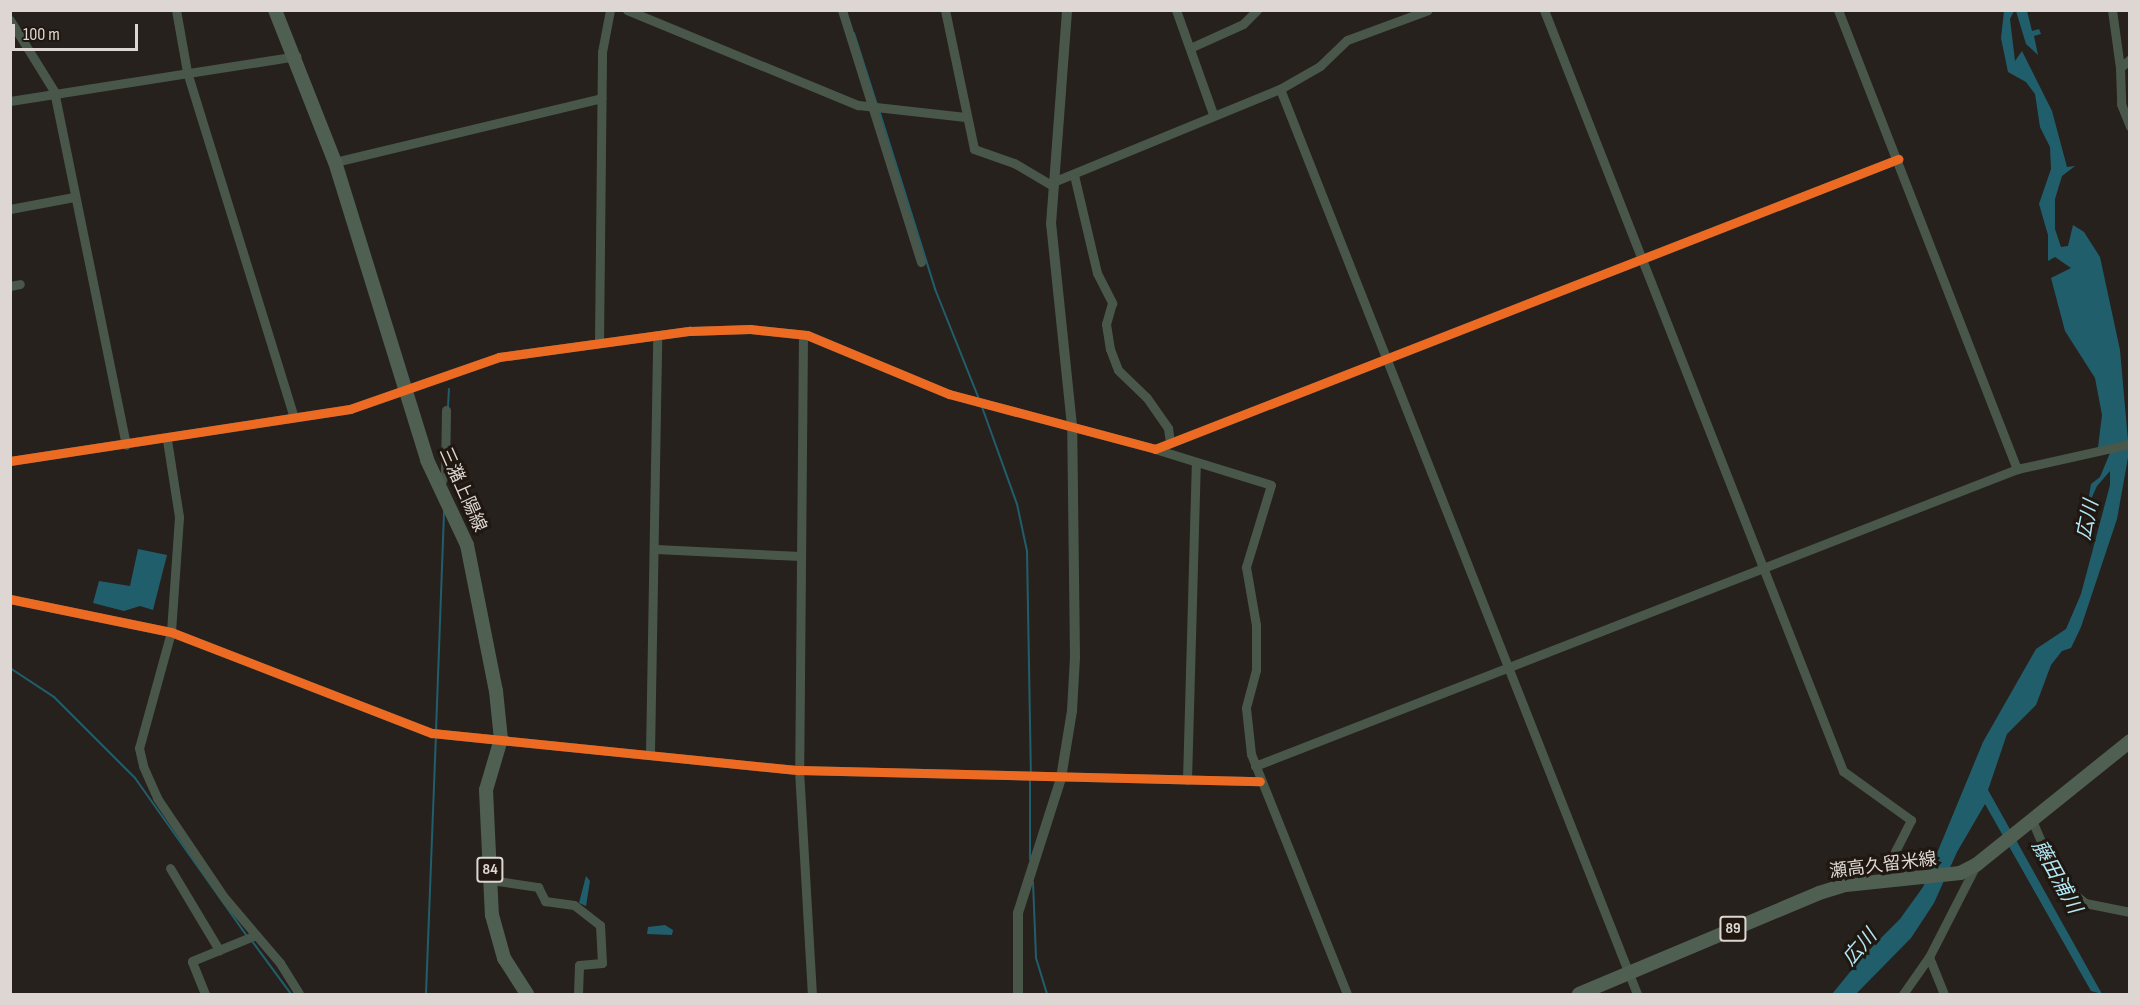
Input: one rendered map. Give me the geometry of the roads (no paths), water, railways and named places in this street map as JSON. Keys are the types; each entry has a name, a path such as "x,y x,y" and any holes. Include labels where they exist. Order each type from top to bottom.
{"main road":[{"name":"三潴上陽線","path":"275,10 296,56 335,162 408,391 427,460 467,544 496,691 501,739 486,789 497,940 527,994"},
{"name":"瀬高久留米線","path":"1579,994 1819,892 1886,880 1960,873 1976,865 2031,818 2130,741"}],"street":[{"path":"176,10 187,72 294,417"},
{"path":"598,342 602,52 610,10"},
{"path":"627,10 874,108 965,117"},
{"path":"842,10 921,262"},
{"path":"945,10 965,117 974,149 1014,163 1053,184"},
{"path":"1018,994 1018,913 1061,778 1072,711 1075,658 1072,426 1052,253 1053,184 1067,10"},
{"path":"1176,10 1213,114"},
{"path":"1190,48 1243,24 1257,10"},
{"path":"1053,184 1213,114 1280,89 1320,66 1347,40 1428,10"},
{"path":"1544,10 1643,256 1762,568 1843,771 1911,820 1886,880"},
{"path":"1838,10 2017,469"},
{"path":"2112,10 2120,68 2121,104 2130,126"},
{"path":"10,20 54,92 126,445"},
{"path":"10,101 54,92 296,56"},
{"path":"2120,68 2130,59"},
{"path":"1280,89 1637,994"},
{"path":"335,162 601,98"},
{"path":"1155,449 1643,256 1898,159"},
{"path":"1074,175 1097,273 1112,303 1106,324 1110,349 1118,370 1147,398 1168,428 1170,442"},
{"path":"10,209 74,197"},
{"path":"10,461 166,440 350,409 408,391 499,357 598,342 750,329 803,335 949,394 1155,449 1271,485 1246,567 1256,625 1256,670 1246,708 1254,766 1347,994"},
{"path":"803,335 799,770 812,994"},
{"path":"650,753 656,549 657,336"},
{"path":"440,485 445,474 446,410"},
{"path":"166,440 178,517 171,632 140,748 143,766 157,798 217,887 299,994"},
{"path":"1254,766 2017,469 2130,444"},
{"path":"1187,780 1196,462"},
{"path":"656,549 801,556"},
{"path":"10,599 171,632 432,733 650,753 799,770 1024,778 1260,781"},
{"path":"2031,818 2058,881 2085,903 2130,912"},
{"path":"1903,994 1929,957 1976,865"},
{"path":"170,868 219,950"},
{"path":"491,880 538,887 545,901 574,905 600,925 602,963 579,965 578,994"},
{"path":"205,994 192,961 256,935"},
{"path":"1929,957 1944,994"}],"water":[{"path":"2004,11 2014,11 2010,19 2015,61 2022,51 2052,111 2067,167 2075,166 2062,176 2055,199 2055,229 2061,247 2068,246 2073,225 2084,232 2100,257 2120,350 2129,452 2117,519 2081,627 2071,648 2062,651 2051,665 2036,705 2007,734 1988,790 2102,994 2091,991 1985,804 1957,852 1934,903 1911,938 1856,994 1832,994 1864,955 1900,919 1923,887 1983,742 2036,649 2066,629 2081,594 2110,485 2110,471 2097,486 2087,508 2091,484 2100,477 2110,453 2098,447 2102,415 2095,378 2065,331 2051,278 2071,268 2055,257 2048,261 2048,235 2039,204 2051,169 2050,147 2040,127 2035,94 2026,82 2008,72 2001,38"},
{"path":"2016,11 2027,11 2032,31 2039,29 2041,34 2034,36 2038,55 2026,44"},
{"path":"138,549 167,555 153,610 140,606 124,611 93,603 99,581 130,586"},
{"path":"586,876 590,881 586,906 579,903"},
{"path":"665,925 673,930 672,935 647,934 648,927"}],"waterway":[{"path":"854,33 877,105"},
{"path":"879,110 935,289 979,399"},
{"path":"448,407 449,389"},
{"path":"982,407 1017,504 1027,551 1031,772"},
{"path":"436,731 444,509"},
{"path":"10,668 54,697 135,778 246,935"},
{"path":"426,994 436,737"},
{"path":"1030,778 1030,859"},
{"path":"1033,882 1036,958 1047,994"},
{"path":"252,941 291,994"}],"water label":[{"name":"広川","path":"2088,520"},
{"name":"藤田浦川","path":"2056,877"},
{"name":"広川","path":"1860,948"}]}
